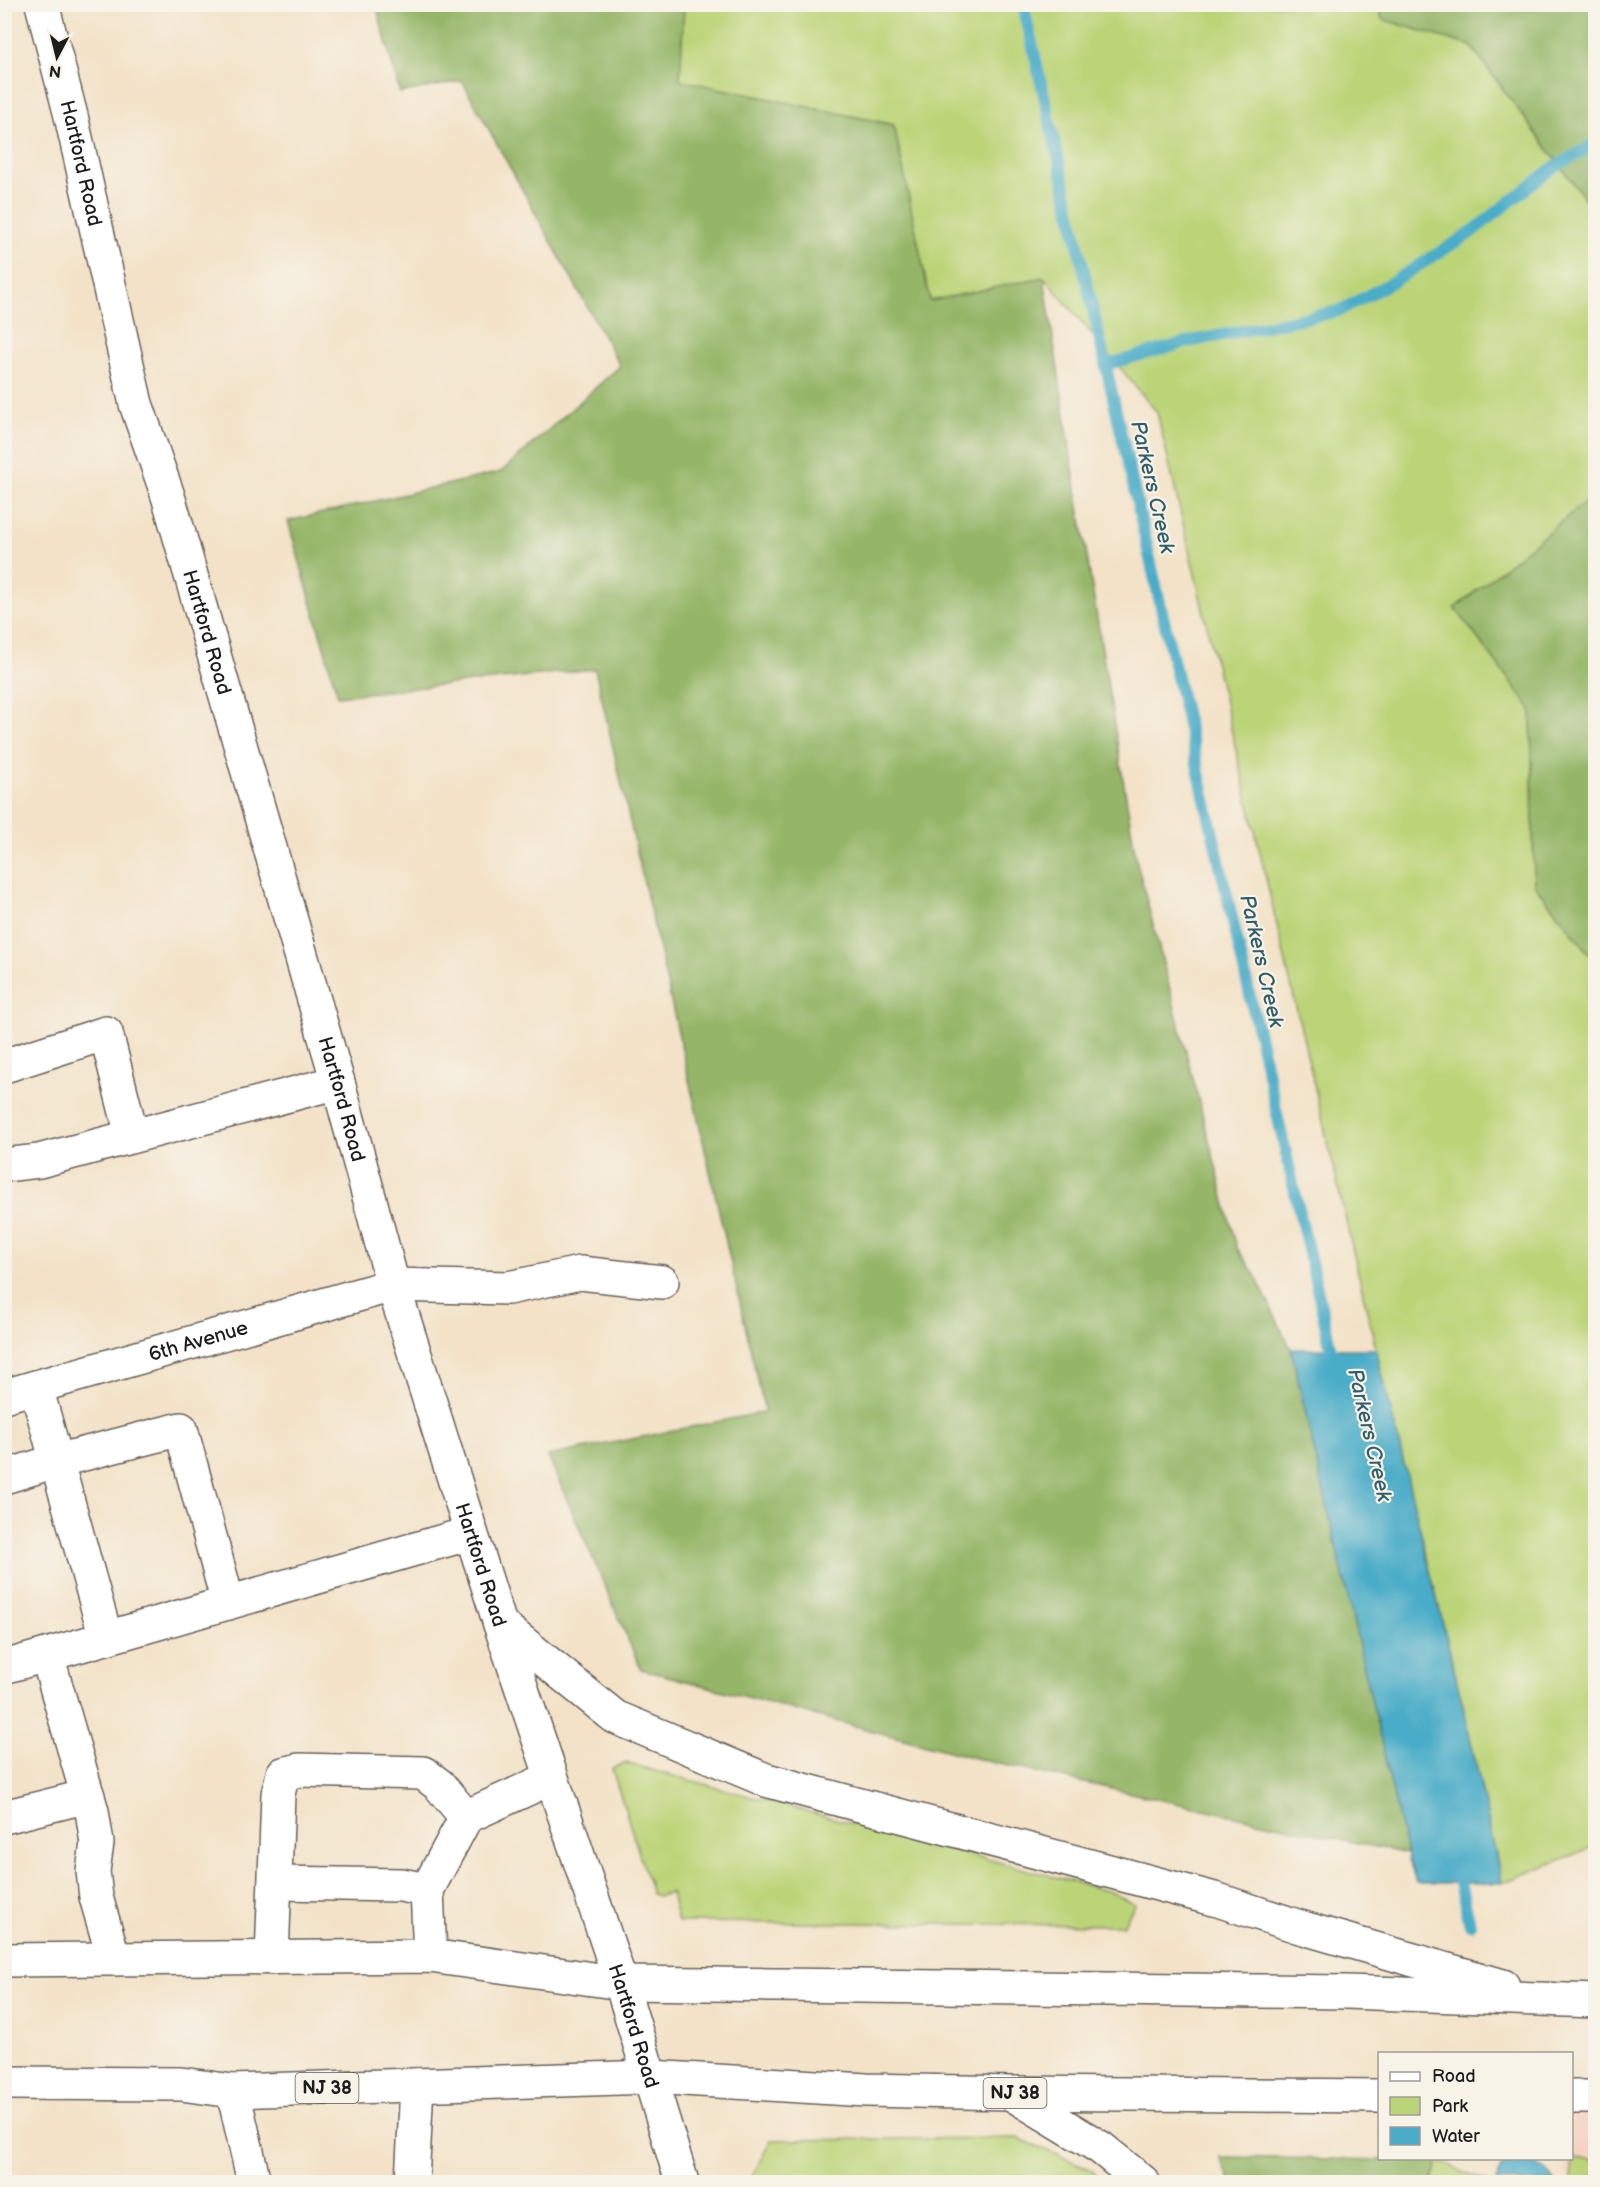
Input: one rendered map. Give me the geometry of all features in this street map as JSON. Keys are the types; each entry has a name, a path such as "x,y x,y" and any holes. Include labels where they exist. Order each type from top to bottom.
{"main road":[{"name":"Hartford Road","path":"42,4 71,116 136,404 168,496 338,1082 393,1285 500,1624 621,1983 682,2182"},
{"path":"4,1066 106,1033 132,1136"},
{"path":"4,1165 39,1161 338,1082"},
{"name":"6th Avenue","path":"4,1396 393,1285 508,1288 580,1273 662,1282"},
{"path":"36,1387 106,1638"},
{"path":"4,1477 56,1461 182,1429 228,1603"},
{"path":"4,1667 471,1533"},
{"path":"500,1624 615,1717 766,1779 1218,1900 1300,1927 1554,2001"},
{"path":"48,1655 88,1796 97,1843 93,1871 96,1897 114,1959"},
{"path":"272,1958 278,1794 283,1774 299,1770 423,1773 439,1785 466,1817"},
{"path":"430,1956 426,1890 466,1817 552,1778"},
{"path":"4,1817 88,1796"},
{"path":"276,1883 401,1885 426,1890"},
{"path":"4,1960 430,1956 621,1983 1346,1992 1596,2001"},
{"name":"NJ 38","path":"4,2083 181,2084 233,2091 650,2078 866,2090 1378,2096"},
{"path":"412,2182 417,2085"},
{"path":"233,2091 254,2182"},
{"path":"1010,2093 1101,2148 1143,2182"},
{"path":"1573,2097 1596,2097"}],"shaded area":[{"path":"1573,2097 1595,2097 1595,2182 1569,2182 1565,2160 1573,2160"}],"green space":[{"path":"376,5 684,5 680,80 894,125 930,301 1044,277 1136,859 1237,1248 1255,1275 1291,1349 1407,1854 986,1761 641,1669 548,1456 765,1412 595,669 338,696 288,521 501,472 620,366 462,81 400,93"},
{"path":"684,5 1379,5 1382,19 1471,46 1595,212 1595,494 1455,608 1531,709 1534,884 1595,961 1595,1846 1502,1883 1465,1714 1376,1349 1157,412 1044,277 930,302 894,125 679,80"},
{"path":"1379,5 1595,5 1595,212 1471,46 1382,19"},
{"path":"1595,494 1595,961 1534,884 1531,709 1455,608"},
{"path":"625,1763 1111,1892 1135,1904 1123,1925 678,1922 671,1893 659,1896 652,1894 612,1769"},
{"path":"1018,2138 1090,2169 1103,2182 750,2181 771,2140"},
{"path":"1220,2157 1437,2161 1432,2182 1231,2182"},
{"path":"1573,2159 1595,2161 1595,2182 1571,2182"},
{"path":"1437,2161 1490,2182 1432,2182"}],"water":[{"path":"1291,1349 1376,1349 1465,1714 1502,1883 1416,1883 1407,1854"},
{"path":"1504,2162 1539,2166 1555,2182 1497,2182 1499,2169"}],"waterway":[{"name":"Parkers Creek","path":"1023,4 1334,1363"},
{"path":"1105,365 1188,342 1339,311 1394,281 1469,234 1550,170 1596,143"},
{"name":"Parkers Creek","path":"1456,1867 1470,1924"}]}
